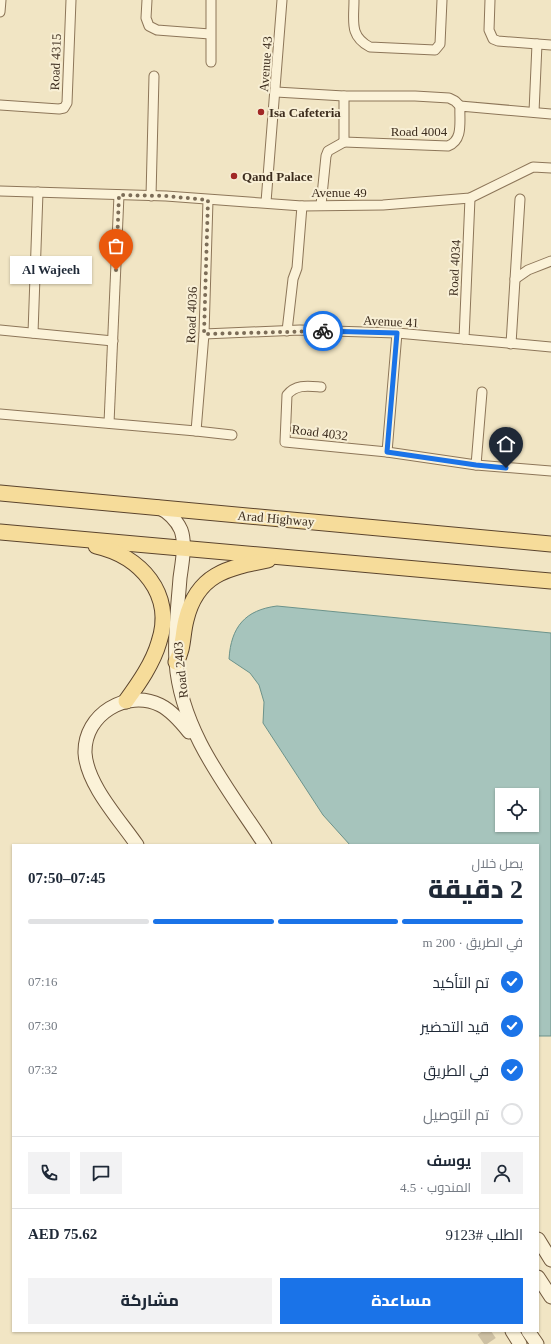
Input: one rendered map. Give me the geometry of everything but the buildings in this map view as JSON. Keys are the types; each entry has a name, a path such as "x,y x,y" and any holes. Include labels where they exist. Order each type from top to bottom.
{"main road":[{"name":"Arad Highway","path":"0,493 551,544"},
{"name":"Road 2403","path":"158,507 172,516 182,534 183,547 176,629 176,662 178,685 186,714 198,743 263,844"},
{"path":"0,532 183,547 551,581"},
{"path":"60,538 99,547 119,554 135,563 153,583 159,597 162,612 162,627 159,642 143,676 126,701"},
{"path":"176,662 182,650 185,621 190,606 199,591 212,577 226,570 282,557"},
{"path":"136,844 92,781 85,754 87,738 94,722 109,707 126,701 145,700 161,706 177,717 198,743"},
{"path":"539,1241 551,1260"},
{"path":"539,1279 551,1297"},
{"path":"513,1332 520,1344"},
{"path":"529,1332 536,1344"}],"street":[{"path":"0,12 1,0"},
{"name":"Road 4315","path":"0,105 59,109 64,108 67,103 71,0"},
{"path":"147,0 146,18 148,26 157,30 210,34"},
{"path":"211,0 211,62"},
{"name":"Avenue 43","path":"266,202 276,92 282,0"},
{"path":"354,0 354,32 360,41 370,47 434,50 438,48 440,44 442,0"},
{"path":"490,0 490,30 493,39 498,41 551,45"},
{"path":"534,112 537,44"},
{"path":"151,196 154,76"},
{"path":"276,92 344,96 415,96 449,98 460,106 551,114"},
{"path":"321,205 326,156 328,151 344,142 344,96"},
{"name":"Road 4004","path":"344,142 448,146 455,143 459,138 460,106"},
{"name":"Avenue 49","path":"0,191 151,196 266,202 302,206 383,205 470,198 533,167 551,168"},
{"path":"33,334 38,192"},
{"path":"109,423 114,341 119,195"},
{"name":"Road 4034","path":"464,339 470,198"},
{"path":"511,344 520,199"},
{"name":"Road 4036","path":"196,431 204,334 208,200"},
{"path":"288,331 293,278 297,268 302,206"},
{"path":"515,280 528,270 551,261"},
{"path":"0,330 114,341"},
{"name":"Avenue 41","path":"204,334 288,331 397,333 551,347"},
{"path":"387,452 397,333"},
{"name":"Road 4032","path":"321,387 301,386 295,388 287,395 284,442 387,452 476,465 551,471"},
{"path":"476,465 482,392"},
{"path":"0,414 232,435"}],"water":[{"path":"277,606 551,633 551,1036 539,1036 539,844 349,844 323,815 263,723 264,702 259,685 250,673 229,659 233,638 237,629 248,616 256,611"}],"tunnel":[{"path":"484,1332 492,1344"}],"way so far":[{"path":"116,270 119,195 166,196 208,200 204,334 300,330 323,331"}],"place":[{"name":"Isa Cafeteria","path":"261,112"},
{"name":"Qand Palace","path":"234,176"},
{"name":"Al Wajeeh","path":"116,270"}],"route":[{"path":"323,331 397,333 387,452 506,468"}]}
